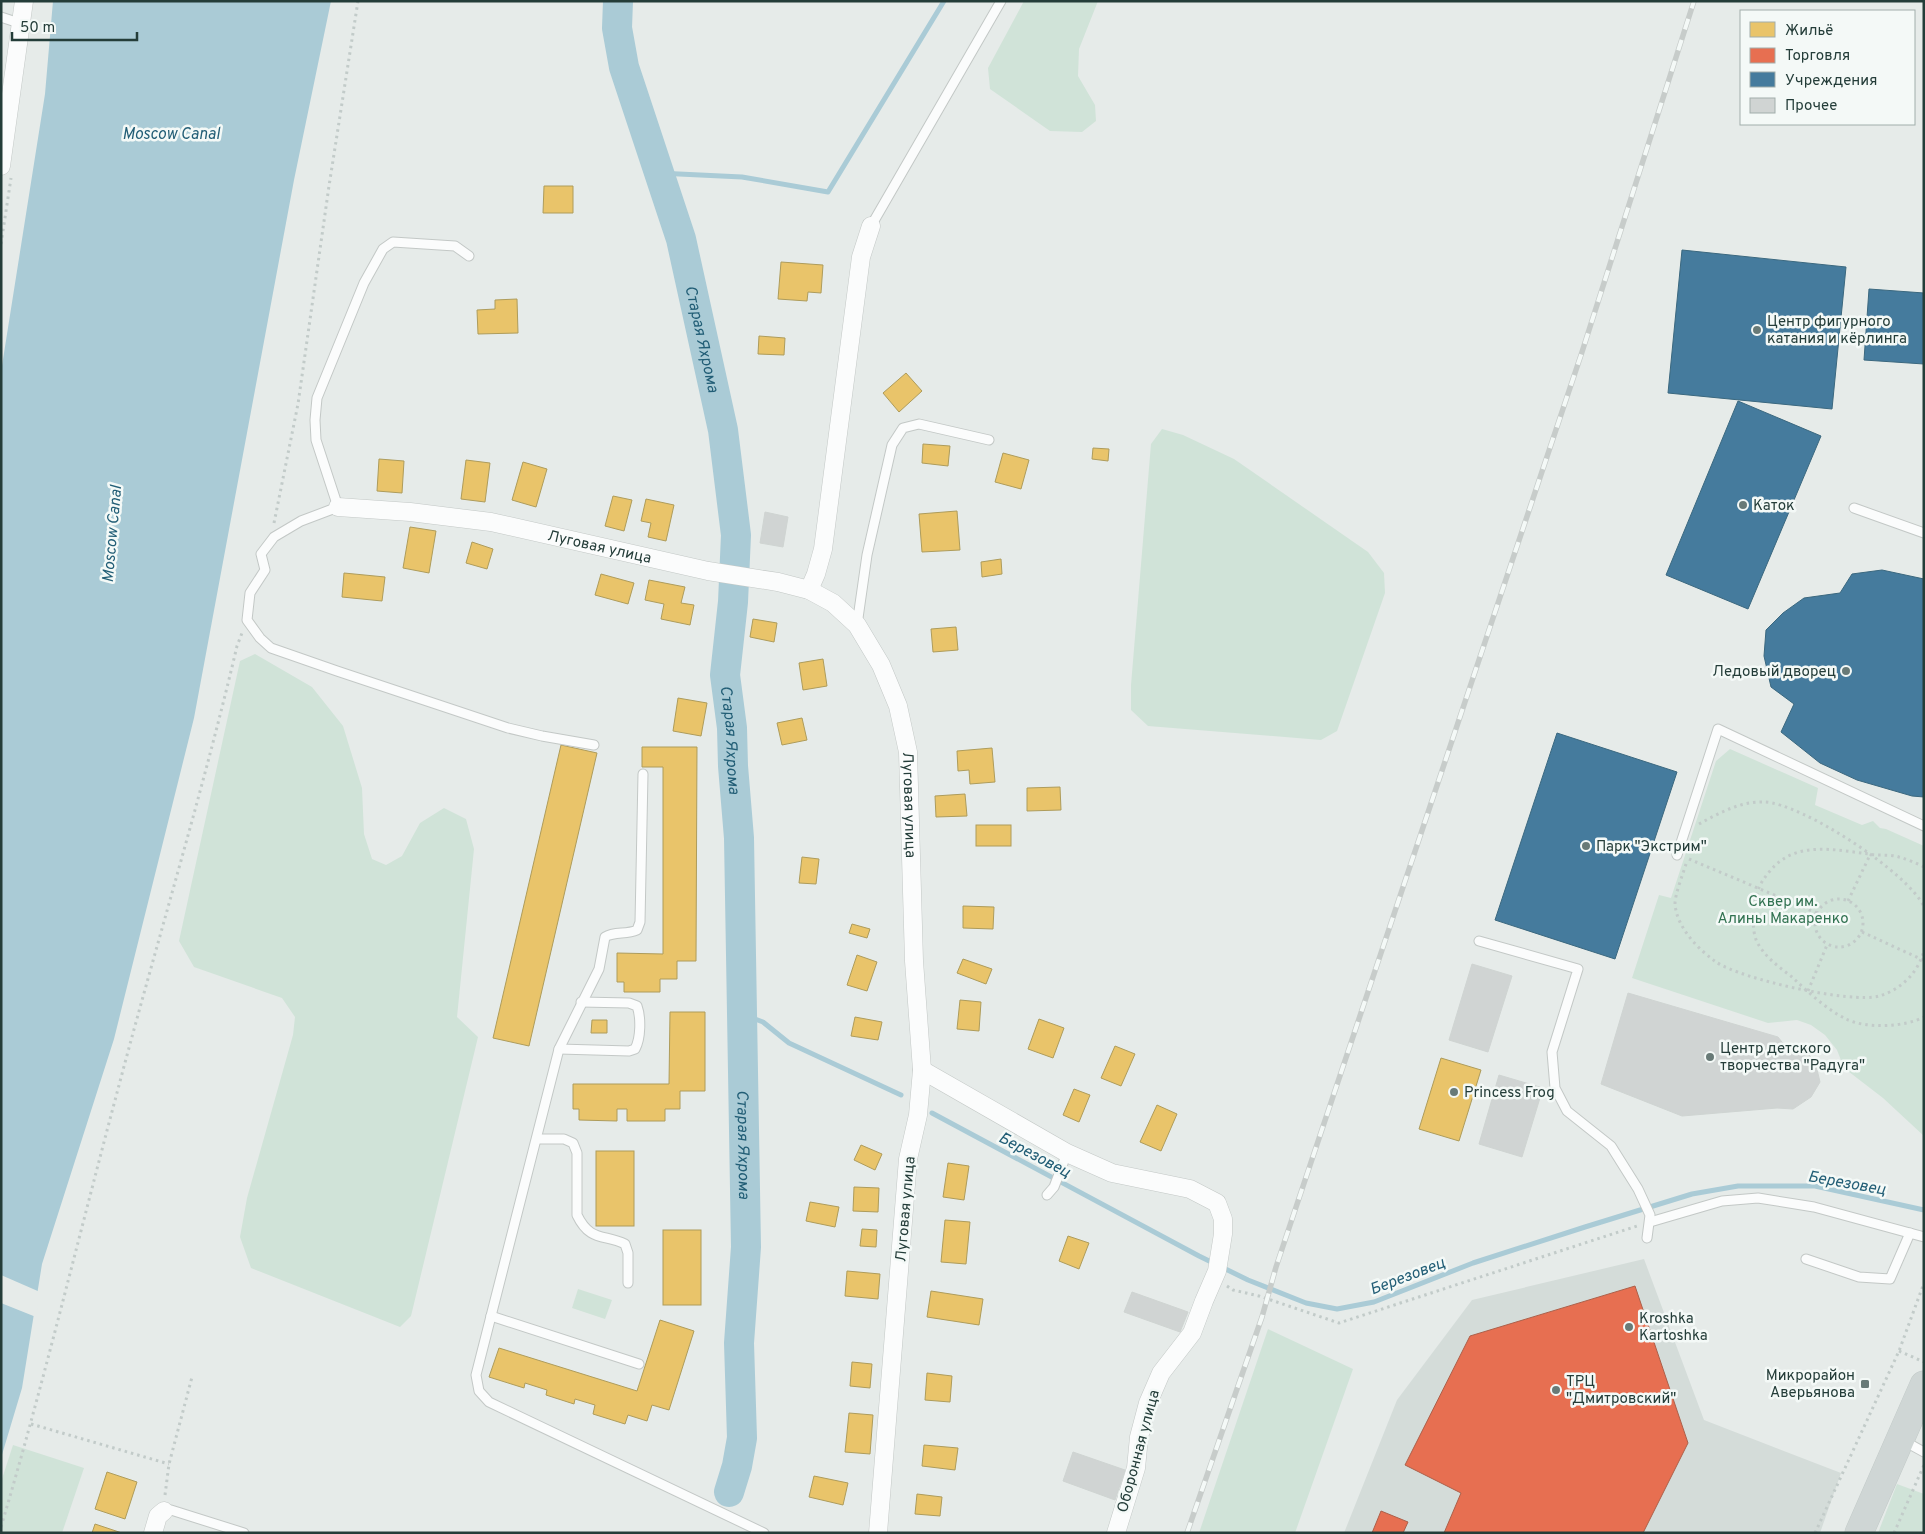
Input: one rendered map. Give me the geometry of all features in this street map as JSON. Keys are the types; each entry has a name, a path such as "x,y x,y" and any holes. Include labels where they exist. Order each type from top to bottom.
{"main road":[{"path":"1859,1533 1924,1385"}],"street":[{"path":"1,166 25,25 24,1"},
{"path":"809,590 823,549 861,257 871,226"},
{"name":"Луговая улица","path":"338,507 410,512 491,522 708,571 778,582 809,590 833,603 857,625 881,665 898,706 908,752 914,961 922,1070 918,1115 908,1159 878,1533"},
{"name":"Оборонная улица","path":"922,1070 1067,1153 1112,1173 1190,1189 1217,1203 1223,1219 1218,1269 1192,1333 1161,1373 1148,1403 1139,1437 1136,1468 1116,1533"},
{"path":"153,1533 158,1516 164,1510"}],"lane":[{"path":"871,226 1001,1"},
{"path":"1,17 25,25"},
{"path":"469,256 455,246 393,242 383,249 364,283 317,398 314,420 316,440 338,507 301,521 270,541 261,554 264,570 250,593 247,620 260,638 271,648 508,728 542,736 594,744"},
{"path":"857,625 867,555 892,444 903,428 919,424 989,440"},
{"path":"1854,508 1924,533"},
{"path":"1677,854 1718,730 1924,826"},
{"path":"643,774 640,922 637,930 630,933 613,933 604,936 599,969 560,1049 476,1375 479,1390 489,1402 764,1533"},
{"path":"1479,941 1578,969 1552,1052 1555,1088 1567,1111 1611,1146 1638,1189 1650,1219 1647,1238"},
{"path":"560,1049 629,1051 635,1049 638,1043 639,1012 637,1006 629,1003 582,1002"},
{"path":"537,1139 564,1139 573,1143 577,1153 577,1215 581,1224 598,1237 617,1240 625,1244 628,1253 628,1283"},
{"path":"1047,1195 1054,1187 1067,1153"},
{"path":"1650,1219 1722,1200 1758,1198 1814,1207 1924,1237"},
{"path":"1806,1259 1859,1277 1890,1280 1910,1233"},
{"path":"491,1316 640,1364"},
{"path":"1900,1439 1924,1452"},
{"path":"164,1510 171,1510 244,1533"}],"path":[{"path":"270,541 298,404 358,1"},
{"path":"1,1528 31,1424 118,1087 215,741 237,646 247,620"},
{"path":"1696,826 1736,806 1764,802 1785,806 1816,820 1850,839 1914,893 1924,907"},
{"path":"1924,867 1898,856 1836,849 1806,850 1790,854 1775,864 1758,889 1753,921 1757,941 1766,956 1808,991 1847,1019 1873,1025 1894,1026 1924,1017"},
{"path":"1689,850 1675,903 1682,926 1694,943 1718,963 1754,977 1808,991 1851,997 1877,997 1894,991 1908,980 1923,959 1924,949"},
{"path":"1677,854 1817,913"},
{"path":"1848,901 1870,854"},
{"path":"1834,900 1848,901 1855,905 1863,916 1862,932 1854,943 1847,947 1835,948 1821,939 1815,928 1817,913 1825,904 1834,900"},
{"path":"1862,932 1923,959"},
{"path":"1808,991 1827,944"},
{"path":"1218,1269 1233,1290 1259,1296 1339,1323 1650,1219"},
{"path":"1815,1533 1899,1351 1924,1283"},
{"path":"1899,1351 1924,1362"},
{"path":"164,1510 168,1464 192,1377"},
{"path":"31,1424 168,1464"},
{"path":"1894,1533 1924,1465"}],"shaded area":[{"path":"1644,1259 1704,1420 1841,1473 1820,1533 1344,1533 1397,1400 1472,1300"}],"green space":[{"path":"1024,1 1098,1 1079,49 1078,76 1095,105 1096,121 1082,132 1050,131 990,89 988,68"},
{"path":"1162,429 1183,435 1234,459 1368,552 1384,573 1385,593 1337,731 1321,740 1148,726 1131,710 1131,685 1151,444"},
{"path":"255,654 312,687 343,726 362,788 364,834 372,859 386,865 402,856 420,823 444,808 466,819 474,849 457,1017 478,1037 411,1316 400,1327 251,1268 240,1237 247,1198 293,1035 295,1017 282,998 194,967 179,941 240,661"},
{"name":"Сквер им. Алины Макаренко","path":"1730,749 1818,788 1815,805 1862,825 1873,821 1880,828 1924,846 1924,1136 1883,1098 1844,1068 1837,1050 1825,1035 1811,1025 1797,1020 1768,1023 1632,978 1659,895 1671,898 1716,761"},
{"path":"578,1289 612,1300 605,1319 572,1308"},
{"path":"1268,1329 1353,1369 1295,1533 1199,1533"},
{"path":"13,1445 84,1468 62,1533 1,1533 1,1482"},
{"path":"1897,1484 1924,1494 1924,1533 1878,1533"}],"water":[{"name":"Moscow Canal","path":"53,1 331,1 294,180 194,718 114,1039 42,1264 22,1388 1,1458 1,372 45,94"}],"pier":[{"path":"1,1275 40,1292 36,1317 1,1303"}],"building: Жильё":[{"path":"544,186 573,186 573,213 543,213"},
{"path":"781,262 823,265 821,293 808,292 807,301 778,299"},
{"path":"517,299 518,333 478,334 477,310 495,309 495,300"},
{"path":"759,336 785,338 784,355 758,354"},
{"path":"906,373 922,391 899,412 883,393"},
{"path":"923,444 950,446 948,466 922,463"},
{"path":"1093,448 1109,449 1108,461 1092,459"},
{"path":"1003,453 1029,460 1021,489 995,482"},
{"path":"379,459 404,461 402,493 377,491"},
{"path":"466,460 490,463 485,502 461,499"},
{"path":"523,462 547,469 536,507 512,500"},
{"path":"613,496 632,500 624,531 605,526"},
{"path":"646,499 674,505 666,541 648,537 651,523 641,521"},
{"path":"957,511 960,550 922,552 919,514"},
{"path":"410,527 436,531 429,573 403,568"},
{"path":"472,542 493,549 487,569 466,563"},
{"path":"1001,559 1002,574 982,577 981,562"},
{"path":"344,573 385,577 382,601 342,597"},
{"path":"601,574 634,583 628,604 595,595"},
{"path":"649,580 685,587 681,603 694,605 690,625 661,619 664,604 645,600"},
{"path":"753,619 777,623 774,642 750,637"},
{"path":"956,627 958,650 933,652 931,629"},
{"path":"823,659 827,686 803,690 799,663"},
{"path":"678,698 707,703 701,736 673,731"},
{"path":"802,718 807,740 782,745 777,723"},
{"path":"561,745 597,753 529,1046 493,1038"},
{"path":"642,747 697,747 696,961 677,961 677,979 660,979 660,992 624,992 624,982 617,982 617,953 663,954 663,767 642,767"},
{"path":"992,748 995,782 970,784 969,770 958,771 957,751"},
{"path":"1060,787 1061,810 1027,811 1027,788"},
{"path":"965,794 967,816 936,817 935,796"},
{"path":"976,825 1011,825 1011,846 976,846"},
{"path":"802,857 819,859 816,884 799,883"},
{"path":"963,906 994,907 993,929 963,928"},
{"path":"852,924 870,929 867,938 849,933"},
{"path":"857,955 877,962 867,991 847,985"},
{"path":"963,959 992,969 986,984 957,973"},
{"path":"960,1000 981,1002 979,1031 957,1029"},
{"path":"670,1012 705,1012 705,1091 680,1091 680,1109 665,1109 665,1121 627,1121 627,1109 617,1109 617,1121 579,1120 579,1109 573,1109 573,1084 669,1084"},
{"path":"855,1017 882,1022 878,1040 851,1036"},
{"path":"1039,1019 1064,1028 1053,1058 1028,1049"},
{"path":"592,1020 607,1020 607,1033 591,1033"},
{"path":"1115,1046 1135,1054 1121,1086 1101,1078"},
{"path":"1441,1058 1481,1070 1459,1141 1419,1129"},
{"path":"1074,1089 1090,1095 1079,1122 1063,1115"},
{"path":"1157,1105 1177,1114 1161,1151 1140,1142"},
{"path":"861,1145 882,1154 875,1170 854,1160"},
{"path":"596,1151 634,1151 634,1226 596,1226"},
{"path":"948,1163 969,1166 964,1200 943,1197"},
{"path":"854,1187 879,1188 878,1212 853,1211"},
{"path":"810,1202 839,1207 835,1227 806,1221"},
{"path":"945,1220 970,1222 966,1264 941,1262"},
{"path":"862,1229 877,1230 876,1247 860,1246"},
{"path":"663,1230 701,1230 701,1305 663,1305"},
{"path":"1068,1236 1089,1243 1079,1269 1059,1261"},
{"path":"847,1271 880,1274 878,1299 845,1296"},
{"path":"931,1291 983,1299 979,1325 927,1317"},
{"path":"660,1320 694,1331 669,1410 652,1405 647,1421 628,1415 625,1424 593,1414 595,1405 575,1399 574,1404 546,1395 547,1390 525,1383 524,1388 489,1377 499,1348 637,1391"},
{"path":"852,1362 872,1364 870,1388 850,1386"},
{"path":"927,1373 952,1376 950,1402 925,1400"},
{"path":"849,1413 873,1415 870,1454 845,1452"},
{"path":"924,1445 958,1448 955,1470 922,1466"},
{"path":"107,1472 137,1482 125,1519 95,1509"},
{"path":"814,1476 848,1483 843,1505 809,1497"},
{"path":"917,1494 942,1497 940,1516 915,1514"},
{"path":"95,1524 122,1533 92,1533"}],"building: Торговля":[{"name":"ТРЦ \"Дмитровский\"","path":"1635,1286 1688,1443 1643,1533 1444,1533 1461,1493 1405,1465 1470,1336"},
{"path":"1381,1511 1408,1522 1403,1533 1372,1533"}],"building: Учреждения":[{"name":"Центр фигурного катания и кёрлинга","path":"1682,250 1846,267 1832,409 1668,393"},
{"path":"1869,289 1924,293 1924,364 1864,360"},
{"name":"Каток","path":"1738,401 1821,436 1748,609 1666,575"},
{"name":"Ледовый дворец","path":"1882,570 1924,579 1924,797 1912,796 1857,780 1820,763 1781,732 1794,704 1771,687 1764,656 1766,630 1783,613 1804,598 1840,593 1852,574"},
{"name":"Парк \"Экстрим\"","path":"1557,733 1677,772 1615,959 1495,920"}],"building: Прочее":[{"path":"765,512 788,517 783,547 760,543"},
{"path":"1472,964 1512,976 1488,1052 1449,1040"},
{"name":"Центр детского творчества \"Радуга\"","path":"1628,993 1778,1037 1789,1051 1806,1052 1815,1061 1820,1082 1811,1097 1793,1109 1777,1108 1682,1116 1601,1084"},
{"path":"1499,1075 1543,1088 1522,1157 1479,1144"},
{"path":"1132,1292 1188,1312 1180,1332 1124,1312"},
{"path":"1073,1452 1125,1470 1115,1500 1063,1481"}],"waterway":[{"name":"Старая Яхрома","path":"618,1 617,28 624,67 681,239 723,430 736,535 733,602 725,675 732,728 739,838 746,1247 739,1343 742,1438 737,1466 729,1492"},
{"path":"658,173 742,177 828,192 944,1"},
{"name":"Березовец","path":"743,1024 755,1019 763,1022 789,1043 901,1095"},
{"name":"Березовец","path":"932,1113 1199,1256 1248,1280 1306,1303 1337,1309 1374,1302 1473,1263 1692,1194 1738,1186 1815,1186 1924,1210"}],"railway":[{"path":"1187,1533 1262,1317 1276,1267 1582,352 1694,1"}],"place":[{"name":"Центр фигурного катания и кёрлинга","path":"1757,330"},
{"name":"Каток","path":"1743,505"},
{"name":"Ледовый дворец","path":"1846,671"},
{"name":"Парк \"Экстрим\"","path":"1586,846"},
{"name":"Центр детского творчества \"Радуга\"","path":"1710,1057"},
{"name":"Princess Frog","path":"1454,1092"},
{"name":"Kroshka Kartoshka","path":"1629,1327"},
{"name":"Микрорайон Аверьянова","path":"1865,1384"},
{"name":"ТРЦ \"Дмитровский\"","path":"1556,1390"}]}
